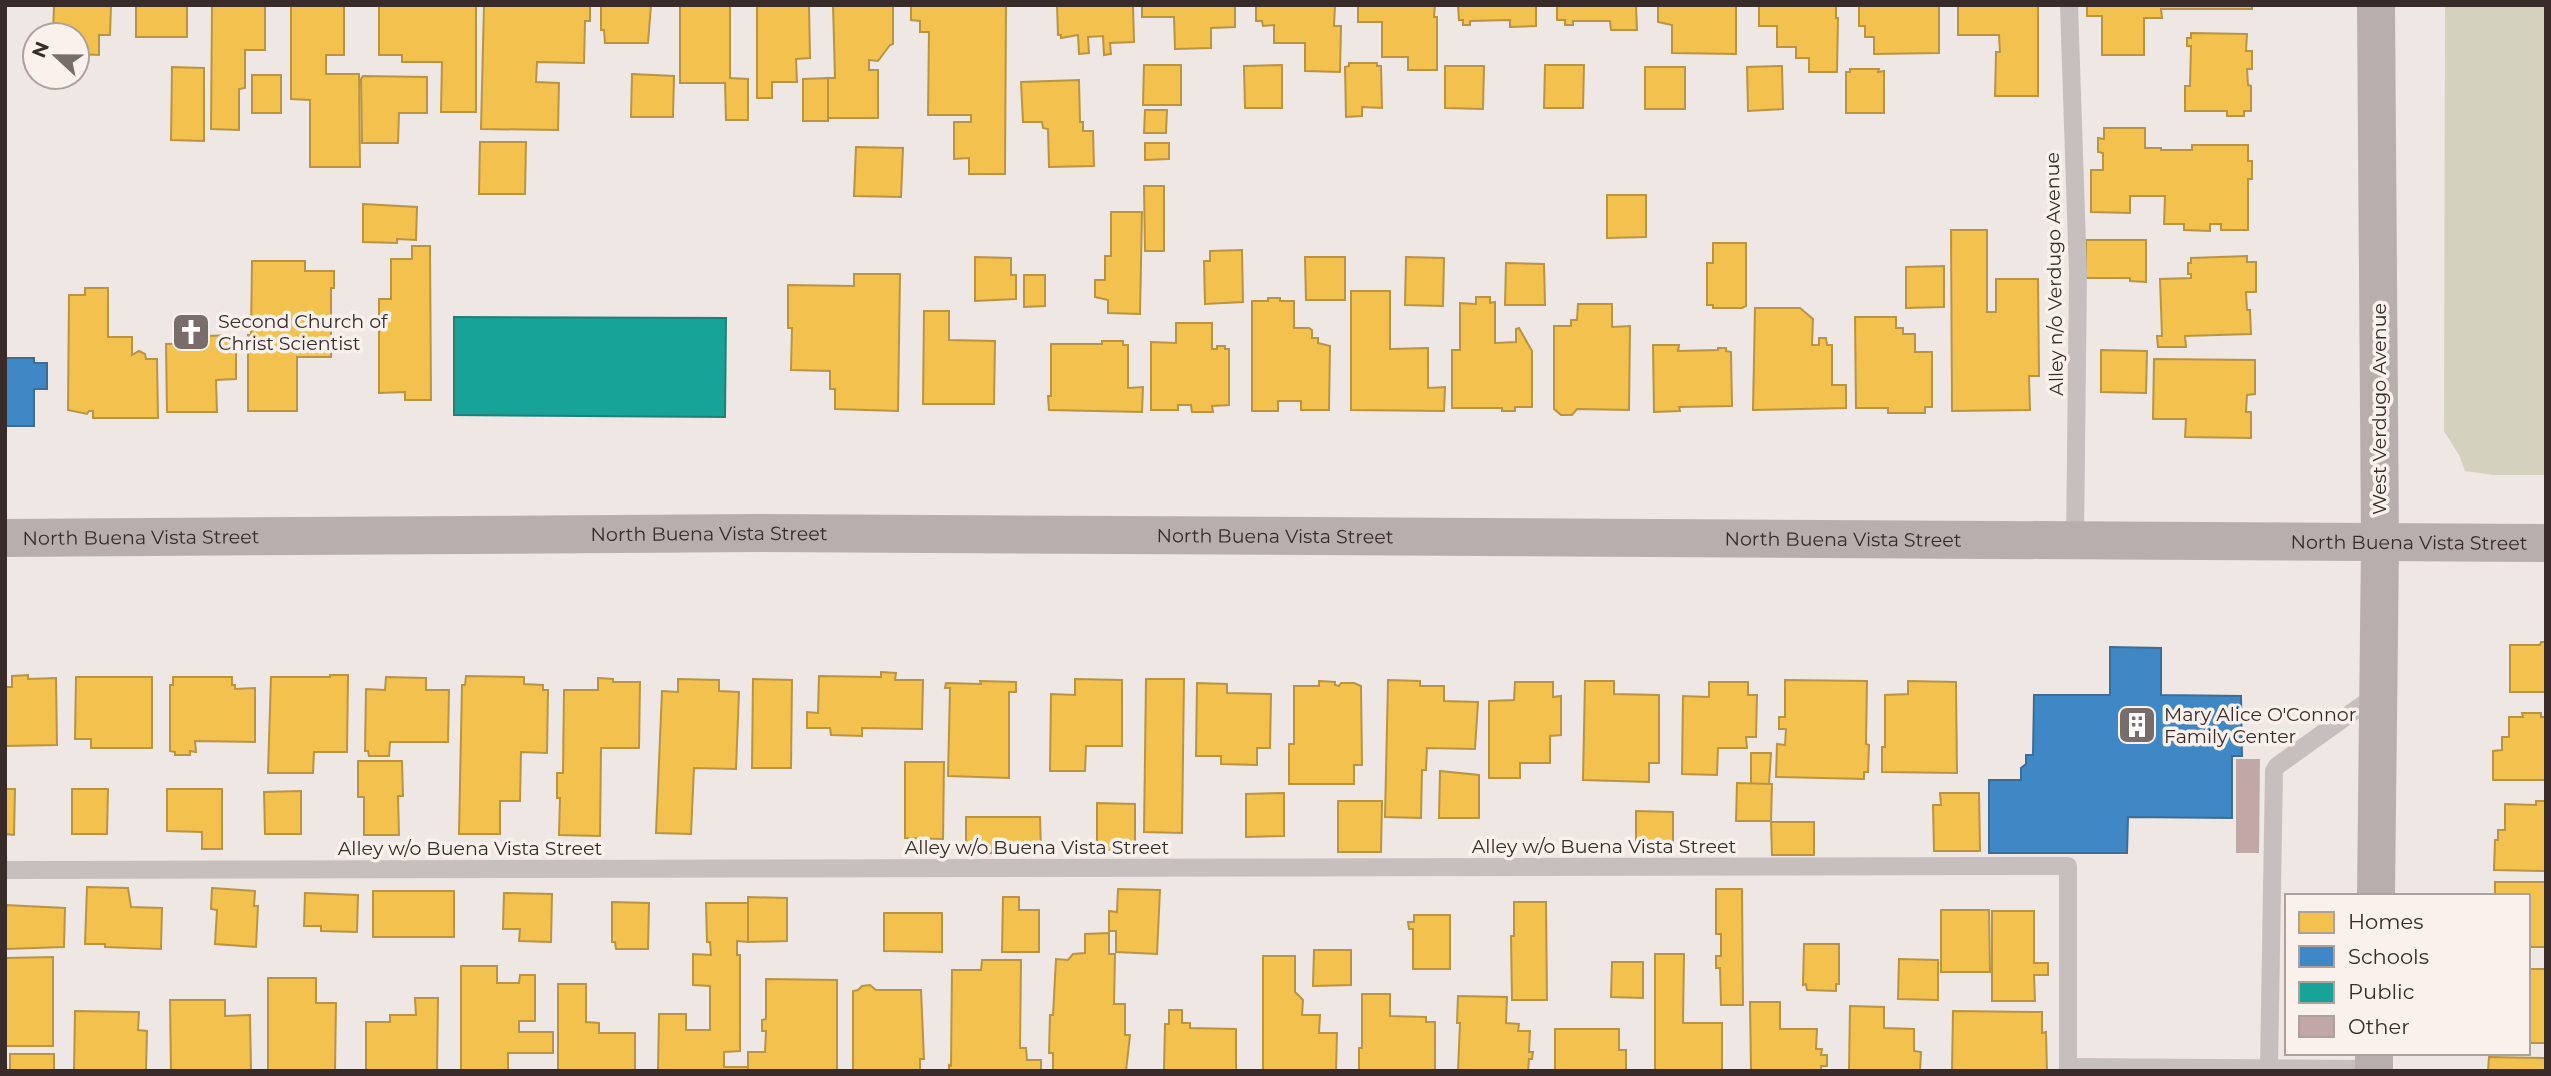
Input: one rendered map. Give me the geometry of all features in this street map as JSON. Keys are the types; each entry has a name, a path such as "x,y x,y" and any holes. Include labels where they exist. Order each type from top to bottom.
{"main road":[{"name":"West Verdugo Avenue","path":"2376,5 2380,544 2376,894"},
{"name":"North Buena Vista Street","path":"5,538 761,533 2546,543"}],"lane":[{"name":"Alley n/o Verdugo Avenue","path":"2068,5 2078,274 2075,542"},
{"path":"2269,1068 2274,771 2277,766 2379,693"},
{"name":"Alley w/o Buena Vista Street","path":"5,870 2068,866 2068,1069"},
{"path":"2068,1069 2269,1068 2374,1064"}],"shaded area":[{"path":"2445,5 2546,5 2546,475 2493,475 2465,471 2459,455 2444,431"}],"building: Homes":[{"path":"54,5 111,5 110,35 99,35 99,55 91,55 91,21 53,21"},
{"path":"136,5 187,5 187,37 136,37"},
{"path":"212,5 265,5 265,50 245,50 245,88 239,89 239,130 211,129"},
{"path":"291,5 344,5 344,55 326,55 326,74 359,74 360,167 310,167 310,100 291,99"},
{"path":"379,5 476,5 476,112 441,112 442,62 402,62 402,55 379,55"},
{"path":"484,5 590,5 590,21 585,21 584,63 537,62 536,82 559,83 558,130 481,129"},
{"path":"601,5 651,5 648,43 605,43 604,30 601,30"},
{"path":"680,5 730,5 730,78 748,79 748,120 726,120 725,83 680,83"},
{"path":"757,5 809,5 810,58 796,59 797,82 772,82 772,98 757,98"},
{"path":"833,5 893,5 893,44 878,61 869,60 869,70 878,70 878,118 828,118 828,78 835,78"},
{"path":"911,5 1006,5 1005,174 969,174 969,158 954,159 954,122 971,122 971,115 928,115 929,32 920,32 920,21 911,20"},
{"path":"1057,5 1133,5 1134,42 1110,43 1111,54 1104,55 1103,36 1088,37 1089,53 1079,54 1078,35 1061,38 1061,35 1058,35"},
{"path":"1142,5 1235,5 1235,27 1211,28 1211,48 1175,49 1174,17 1142,17"},
{"path":"1256,5 1335,5 1334,26 1341,26 1340,72 1305,71 1305,43 1274,43 1274,25 1263,26 1262,21 1256,21"},
{"path":"1358,5 1435,5 1437,70 1408,70 1408,57 1382,57 1382,22 1358,22"},
{"path":"1458,5 1536,5 1536,26 1510,27 1510,20 1470,21 1470,25 1463,25 1463,20 1459,20"},
{"path":"1557,5 1636,5 1637,30 1611,30 1610,21 1573,21 1573,25 1565,25 1565,20 1557,20"},
{"path":"1658,5 1736,5 1736,54 1672,53 1672,25 1658,22"},
{"path":"1759,5 1836,5 1837,72 1809,72 1809,58 1796,58 1796,47 1777,47 1777,26 1759,26"},
{"path":"1859,5 1939,5 1939,53 1874,54 1874,37 1865,37 1865,26 1859,26"},
{"path":"1958,5 2038,5 2038,96 1995,96 1996,52 2000,52 1999,35 1958,35"},
{"path":"2087,5 2252,5 2252,9 2161,9 2162,18 2144,18 2144,55 2102,55 2102,16 2087,16"},
{"path":"2191,33 2247,34 2246,51 2252,51 2252,69 2247,69 2248,85 2251,86 2251,111 2244,111 2244,116 2227,116 2227,111 2185,111 2185,86 2190,86 2191,46 2187,46 2187,38 2191,38"},
{"path":"1349,63 1377,63 1377,66 1381,66 1382,108 1362,107 1362,116 1346,117 1345,67 1349,66"},
{"path":"1144,65 1181,65 1181,105 1143,105"},
{"path":"1282,65 1282,108 1245,108 1244,66"},
{"path":"1545,65 1584,65 1583,108 1544,108"},
{"path":"1445,66 1484,66 1483,109 1445,108"},
{"path":"1782,66 1783,109 1748,111 1747,67"},
{"path":"172,67 204,68 204,141 171,140"},
{"path":"1645,67 1685,67 1685,109 1645,109"},
{"path":"1850,69 1884,71 1884,113 1846,113 1846,72 1850,72"},
{"path":"632,74 674,76 673,117 631,117"},
{"path":"252,75 281,75 281,113 252,113"},
{"path":"363,76 427,77 427,113 399,113 398,143 362,143"},
{"path":"828,78 828,121 803,121 803,79"},
{"path":"1079,80 1080,122 1083,122 1083,131 1093,131 1094,166 1049,167 1048,129 1043,128 1042,122 1023,122 1021,82"},
{"path":"1145,110 1167,110 1166,133 1144,133"},
{"path":"2104,128 2145,128 2145,148 2161,150 2192,150 2192,145 2248,145 2248,161 2252,161 2252,179 2248,179 2248,230 2221,230 2221,224 2210,224 2210,231 2184,230 2184,224 2164,224 2165,196 2130,196 2130,213 2091,212 2091,170 2103,170 2103,153 2098,152 2098,138 2104,139"},
{"path":"480,142 526,142 525,194 479,194"},
{"path":"1145,143 1169,143 1169,159 1145,160"},
{"path":"856,147 903,148 901,197 854,196"},
{"path":"1144,186 1164,186 1164,251 1145,251"},
{"path":"1607,195 1646,195 1646,237 1607,238"},
{"path":"363,204 417,207 416,240 397,239 397,243 363,242"},
{"path":"1111,212 1142,212 1140,314 1108,313 1108,300 1095,297 1095,280 1105,280 1105,256 1111,256"},
{"path":"1951,230 1987,230 1987,312 1996,312 1996,279 2038,279 2039,376 2029,376 2030,410 1952,411"},
{"path":"2086,240 2146,240 2146,282 2130,281 2130,278 2086,278"},
{"path":"1713,243 1746,243 1746,306 1742,308 1713,308 1713,305 1707,305 1707,263 1713,263"},
{"path":"412,246 430,246 431,400 405,400 405,392 379,393 379,299 391,299 391,259 412,259"},
{"path":"1242,250 1243,302 1205,304 1204,261 1210,261 1210,251"},
{"path":"2247,256 2247,262 2256,262 2256,292 2246,292 2251,334 2185,336 2186,347 2158,347 2157,336 2162,336 2160,279 2191,278 2191,274 2188,274 2188,263 2191,263 2191,258"},
{"path":"975,257 1011,258 1011,275 1016,275 1016,299 975,301"},
{"path":"1305,257 1345,257 1345,300 1306,300"},
{"path":"1406,257 1444,258 1443,306 1405,305"},
{"path":"252,261 305,261 305,271 334,271 334,288 331,288 331,357 297,357 297,411 248,411"},
{"path":"1506,263 1544,264 1545,305 1505,305"},
{"path":"1944,266 1944,307 1906,308 1906,267"},
{"path":"854,274 900,274 898,411 835,409 835,389 830,389 830,371 791,370 792,328 788,328 788,285 854,286"},
{"path":"1024,275 1045,275 1045,306 1024,307"},
{"path":"85,288 108,288 108,337 132,337 132,355 139,351 145,354 146,359 157,359 158,418 93,418 93,411 87,414 68,410 69,295 85,295"},
{"path":"1351,291 1390,291 1390,349 1428,348 1428,388 1445,387 1444,411 1351,410"},
{"path":"1476,297 1490,297 1490,303 1495,302 1495,343 1516,342 1516,329 1519,328 1532,351 1532,407 1515,407 1515,411 1502,411 1502,408 1452,408 1452,350 1460,350 1460,303 1476,304"},
{"path":"1268,298 1294,301 1294,328 1309,328 1312,330 1312,338 1318,338 1318,343 1330,346 1329,410 1301,410 1301,401 1278,401 1278,411 1252,411 1252,301 1268,301"},
{"path":"1578,304 1612,304 1612,327 1630,326 1629,410 1577,409 1572,415 1561,415 1554,409 1554,326 1571,326 1571,320 1577,320"},
{"path":"1755,308 1800,308 1813,319 1812,345 1819,345 1819,338 1826,338 1827,345 1832,345 1832,385 1846,385 1846,408 1753,410"},
{"path":"924,311 949,311 949,340 995,341 994,404 923,404"},
{"path":"1855,317 1896,317 1896,328 1903,328 1903,334 1915,334 1915,352 1932,352 1932,407 1925,407 1925,413 1888,413 1888,408 1856,408"},
{"path":"1176,323 1212,323 1212,349 1225,346 1225,349 1229,349 1229,405 1212,406 1213,412 1192,412 1191,405 1178,405 1178,410 1151,410 1151,342 1176,343"},
{"path":"236,335 236,379 216,380 217,412 167,412 166,344 206,343 206,336"},
{"path":"1102,341 1123,341 1123,345 1128,345 1128,388 1143,387 1142,412 1049,410 1051,344 1102,344"},
{"path":"1653,345 1679,345 1678,351 1726,348 1726,351 1731,352 1732,406 1679,407 1680,411 1654,412"},
{"path":"2101,350 2147,351 2146,393 2101,392"},
{"path":"2154,359 2255,360 2255,394 2247,395 2246,412 2251,412 2251,438 2185,437 2186,419 2153,419"},
{"path":"2541,642 2546,642 2546,692 2510,692 2510,645 2540,645"},
{"path":"881,672 896,673 895,680 923,680 922,729 862,728 862,736 831,735 830,728 807,728 807,712 818,713 819,676 881,677"},
{"path":"28,675 28,679 56,678 57,745 5,746 5,687 12,687 12,676"},
{"path":"348,675 347,752 314,752 313,773 268,773 271,677"},
{"path":"466,676 524,677 524,684 543,685 543,690 548,690 547,753 521,752 520,801 500,801 500,834 459,834 462,685 465,685"},
{"path":"76,677 152,677 152,748 91,748 91,739 75,739"},
{"path":"173,677 232,677 235,689 255,688 255,742 195,741 196,752 190,751 190,755 175,755 175,752 170,751 170,685 173,685"},
{"path":"386,677 426,678 426,690 449,690 448,742 390,742 389,756 369,756 368,751 365,751 366,689 385,690"},
{"path":"598,678 613,679 613,682 640,682 639,748 601,748 600,836 559,835 560,798 557,798 557,773 563,773 564,690 598,690"},
{"path":"678,679 719,680 719,691 739,692 736,769 694,768 691,834 656,833 662,691 678,692"},
{"path":"753,679 792,680 791,768 752,768"},
{"path":"1075,679 1122,680 1122,746 1086,746 1085,771 1050,771 1051,694 1075,695"},
{"path":"1146,679 1184,679 1182,833 1144,832"},
{"path":"1388,680 1420,681 1420,686 1444,686 1444,701 1478,702 1475,749 1427,748 1426,770 1422,770 1421,818 1385,817"},
{"path":"1785,680 1867,681 1866,744 1869,745 1868,772 1864,772 1864,779 1776,777 1777,744 1785,745 1786,729 1779,729 1779,717 1785,717"},
{"path":"980,681 1016,682 1016,692 1009,692 1009,778 948,776 950,688 945,688 946,683 981,684"},
{"path":"1319,681 1335,682 1335,685 1339,686 1341,683 1354,683 1361,686 1362,765 1354,765 1354,784 1289,784 1289,744 1294,744 1294,686 1319,686"},
{"path":"1585,681 1614,681 1614,694 1659,695 1659,763 1649,763 1649,782 1583,780"},
{"path":"1908,681 1956,682 1957,773 1882,772 1885,695 1908,694"},
{"path":"1515,682 1553,682 1553,697 1561,696 1561,735 1550,736 1550,763 1520,763 1520,778 1489,778 1489,701 1514,700"},
{"path":"1709,682 1748,682 1748,695 1757,695 1756,737 1746,737 1747,748 1718,748 1717,775 1682,774 1683,696 1709,697"},
{"path":"1197,683 1227,684 1227,693 1271,694 1270,748 1257,748 1257,765 1221,764 1221,756 1196,756"},
{"path":"2522,713 2541,713 2541,717 2546,717 2546,780 2493,780 2493,751 2502,750 2502,737 2509,737 2509,717 2523,717"},
{"path":"1751,753 1771,753 1769,784 1751,784"},
{"path":"358,761 402,761 403,796 398,796 399,835 364,835 364,797 358,797"},
{"path":"905,762 944,762 943,839 905,838"},
{"path":"1440,771 1479,775 1479,818 1439,818"},
{"path":"1737,783 1772,784 1771,821 1736,821"},
{"path":"5,789 15,789 14,835 5,834"},
{"path":"72,789 108,789 107,834 72,834"},
{"path":"167,789 222,789 222,849 202,849 202,832 167,831"},
{"path":"301,791 301,834 265,834 264,792"},
{"path":"1284,793 1284,836 1246,837 1246,794"},
{"path":"1940,793 1979,793 1980,851 1934,851 1933,805 1941,805"},
{"path":"1338,801 1382,801 1381,852 1338,852"},
{"path":"2536,801 2546,801 2546,871 2494,870 2495,840 2498,840 2498,830 2505,830 2505,804 2536,805"},
{"path":"1097,803 1135,804 1135,850 1097,850"},
{"path":"1636,811 1673,812 1673,846 1636,846"},
{"path":"966,817 1040,817 1041,853 966,853"},
{"path":"1771,822 1814,822 1814,855 1772,855"},
{"path":"2495,882 2546,882 2546,947 2530,947 2530,894 2495,894"},
{"path":"87,887 128,888 131,907 162,908 161,949 85,944"},
{"path":"212,888 255,891 254,906 258,906 256,947 215,944 217,910 211,909"},
{"path":"1118,889 1160,890 1157,954 1116,952 1116,931 1109,931 1109,911 1117,912"},
{"path":"1716,889 1742,889 1743,1005 1721,1005 1720,968 1716,968 1716,956 1721,956 1721,934 1716,934"},
{"path":"373,891 454,891 454,937 373,937"},
{"path":"305,893 358,895 357,932 321,931 321,926 304,926"},
{"path":"504,893 552,894 551,942 519,941 520,929 503,929"},
{"path":"748,897 787,898 787,941 748,942"},
{"path":"1003,897 1019,897 1019,910 1039,910 1039,952 1002,952"},
{"path":"612,902 649,903 648,949 616,949 615,942 612,942"},
{"path":"1514,902 1546,902 1547,1000 1512,1000 1511,936 1514,936"},
{"path":"706,903 748,903 748,942 737,941 737,955 740,955 740,1051 724,1052 724,1067 748,1067 748,1071 658,1071 659,1014 686,1014 686,1030 710,1030 710,986 693,985 693,954 711,955 710,942 707,942"},
{"path":"5,905 65,908 64,947 5,949"},
{"path":"1941,910 1989,910 1990,972 1941,972"},
{"path":"1992,911 2034,911 2034,963 2048,963 2048,975 2034,975 2035,1001 1992,1001"},
{"path":"884,913 942,913 942,952 884,951"},
{"path":"1414,915 1450,915 1450,969 1413,969 1413,929 1409,929 1408,922 1414,922"},
{"path":"1109,933 1109,954 1115,954 1114,1004 1125,1004 1125,1035 1130,1035 1126,1071 1053,1071 1053,1053 1049,1053 1050,1015 1053,1015 1056,959 1068,960 1073,954 1085,953 1085,934"},
{"path":"1804,944 1839,944 1839,984 1836,984 1836,991 1807,990 1806,984 1803,985"},
{"path":"1314,950 1351,950 1351,985 1313,986"},
{"path":"1655,954 1684,954 1683,1023 1722,1023 1722,1071 1655,1071"},
{"path":"1263,956 1295,956 1295,992 1303,1000 1302,1015 1320,1015 1319,1033 1337,1033 1336,1071 1263,1071"},
{"path":"53,957 53,1046 5,1046 5,958"},
{"path":"1899,959 1938,960 1938,1000 1898,999"},
{"path":"982,960 1021,960 1020,1048 1026,1048 1027,1060 1041,1060 1041,1071 949,1071 952,970 981,970"},
{"path":"1612,962 1643,962 1643,998 1611,997"},
{"path":"461,966 497,966 497,983 519,983 520,975 535,975 535,1021 519,1021 519,1032 553,1032 553,1053 508,1053 508,1071 461,1071"},
{"path":"2530,969 2546,969 2546,1043 2530,1043"},
{"path":"268,978 316,978 316,1003 336,1003 335,1070 268,1071"},
{"path":"766,979 837,980 837,1071 748,1071 748,1052 765,1052 766,1031 762,1031 762,1020 766,1019"},
{"path":"558,984 586,984 586,1022 599,1023 599,1033 635,1033 635,1071 558,1071"},
{"path":"870,985 876,990 921,990 924,1059 920,1059 920,1071 853,1071 853,991"},
{"path":"1362,994 1390,994 1390,1016 1426,1017 1426,1022 1435,1022 1435,1071 1359,1071 1359,1048 1362,1048"},
{"path":"1458,996 1507,997 1506,1023 1519,1024 1518,1031 1530,1031 1529,1052 1533,1052 1528,1071 1458,1071"},
{"path":"415,998 438,998 437,1071 366,1071 366,1022 390,1022 390,1015 416,1015"},
{"path":"170,1000 225,1000 225,1016 250,1015 251,1071 171,1071"},
{"path":"1750,1002 1780,1002 1780,1029 1817,1029 1816,1049 1822,1049 1821,1055 1827,1055 1827,1066 1821,1066 1821,1071 1751,1071"},
{"path":"1850,1006 1884,1007 1884,1028 1914,1029 1914,1051 1921,1052 1920,1071 1849,1071"},
{"path":"1169,1010 1182,1010 1182,1023 1190,1023 1190,1028 1236,1029 1236,1071 1164,1071 1165,1024 1169,1024"},
{"path":"75,1011 139,1012 138,1030 147,1031 146,1071 74,1071"},
{"path":"1953,1011 2042,1012 2042,1033 2046,1032 2047,1071 1952,1071"},
{"path":"1555,1029 1619,1029 1619,1050 1626,1050 1626,1071 1555,1071"},
{"path":"10,1054 54,1054 54,1071 10,1071"},
{"path":"2489,1057 2546,1058 2546,1071 2488,1071"}],"building: Schools":[{"path":"5,358 34,358 34,363 47,363 47,389 34,389 34,426 5,426"},
{"name":"Mary Alice O'Connor Family Center","path":"2110,647 2161,648 2161,695 2241,696 2242,756 2232,756 2232,818 2128,817 2127,853 1989,853 1989,780 2021,780 2021,768 2026,764 2026,755 2033,755 2034,695 2110,695"}],"building: Public":[{"path":"454,317 726,318 725,417 454,415"}],"building: Other":[{"path":"2236,759 2260,759 2259,853 2236,853"}],"place":[{"name":"Second Church of Christ Scientist","path":"191,332"},
{"name":"Mary Alice O'Connor Family Center","path":"2137,725"}]}
